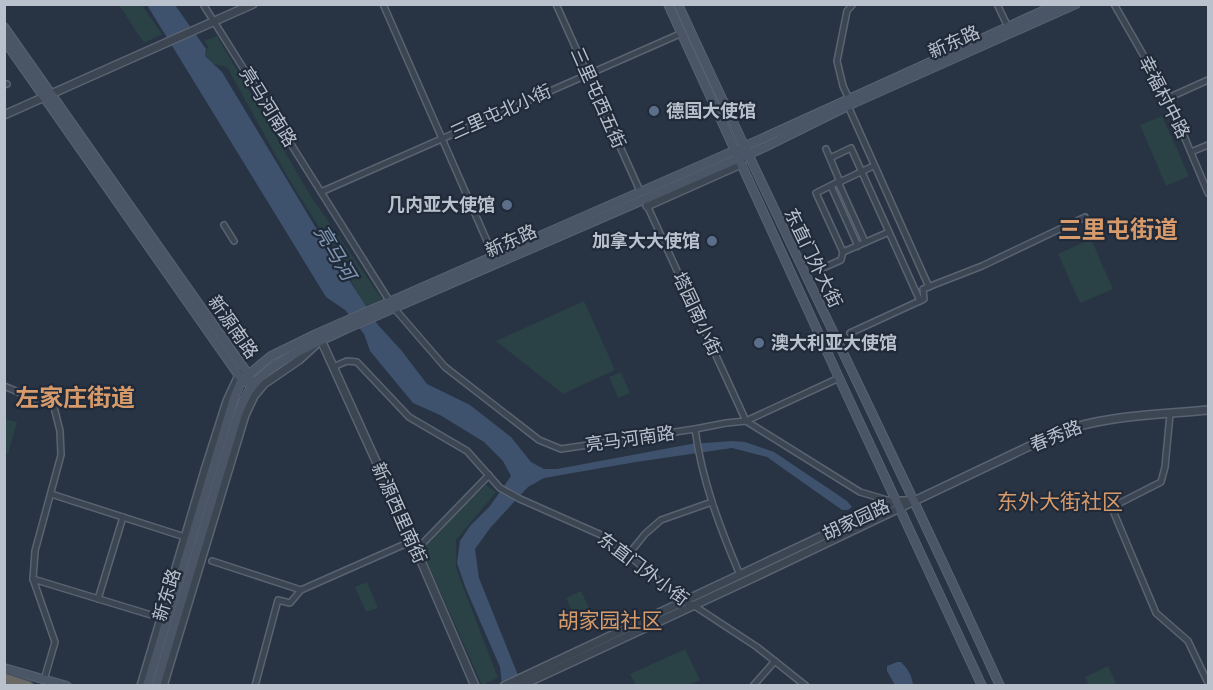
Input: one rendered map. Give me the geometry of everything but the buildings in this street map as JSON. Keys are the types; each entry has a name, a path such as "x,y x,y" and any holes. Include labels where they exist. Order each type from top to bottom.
{"highway":[{"path":"4,678 28,686"}],"main road":[{"name":"东直门外大街","path":"669,4 982,686"},
{"name":"东直门外大街","path":"678,4 1000,686"},
{"name":"新东路","path":"147,686 206,487 243,374 278,352 344,326 738,157 745,150 1058,4"},
{"name":"新东路","path":"849,102 1076,4"},
{"name":"新源南路","path":"4,27 48,95 252,385"},
{"name":"新源南路","path":"4,40 48,95"},
{"name":"新东路","path":"392,305 494,257 644,198"},
{"name":"新东路","path":"156,686 238,414 252,385 277,364 344,326"},
{"path":"4,668 67,686"}],"street":[{"name":"亮马河南路","path":"203,4 392,305 445,367 539,440 561,449 746,421 839,378"},
{"path":"4,115 253,4"},
{"path":"383,4 494,257"},
{"name":"三里屯西五街","path":"556,4 644,198"},
{"path":"853,4 847,11 837,61 843,86 929,287"},
{"path":"997,4 1008,27"},
{"name":"幸福村中路","path":"1114,4 1168,98 1209,193"},
{"name":"三里屯北小街","path":"321,192 682,33"},
{"path":"1168,98 1209,80"},
{"path":"1191,152 1209,145"},
{"path":"839,182 830,158 851,148 920,301"},
{"path":"826,149 865,242"},
{"path":"738,157 745,150"},
{"path":"823,268 841,260 843,252 816,193 871,167"},
{"path":"831,186 858,246"},
{"name":"塔园南小街","path":"644,198 746,421"},
{"path":"850,333 924,299 923,290 929,287 982,267 1085,217"},
{"path":"224,225 234,240"},
{"path":"843,252 889,232"},
{"path":"162,686 245,415 254,396 264,384 299,360 321,340"},
{"name":"新源西里南街","path":"321,340 475,686"},
{"path":"255,686 278,600 290,603 301,590 413,544 423,543 489,475 467,451 409,417 357,362 347,361 333,368"},
{"path":"141,686 210,453 243,374"},
{"path":"4,386 54,407 60,431 61,455 35,551 33,579 55,642 44,680"},
{"name":"春秀路","path":"913,500 1080,424 1209,410"},
{"path":"1170,414 1165,467 1161,482 1114,507 1114,513 1156,613 1188,641 1209,683"},
{"path":"746,421 860,492 898,504"},
{"path":"696,429 699,456 712,502 740,575"},
{"name":"东直门外小街","path":"489,475 500,488 520,499 608,538 684,602 757,647 806,686"},
{"path":"51,495 184,538"},
{"name":"胡家园路","path":"519,686 526,679 740,575 898,504 913,500"},
{"path":"628,555 645,534 661,520 712,502"},
{"name":"胡家园路","path":"504,686 526,679 693,606 898,504"},
{"path":"98,599 122,518"},
{"path":"212,561 301,590"},
{"path":"33,579 161,618"},
{"path":"753,686 774,661"}],"green space":[{"path":"119,5 142,5 162,34 144,43"},
{"path":"217,36 310,195 382,299 365,308 344,267 287,176 227,67 213,64 205,56 208,46 204,41"},
{"path":"1162,116 1189,176 1166,186 1140,125"},
{"path":"1091,239 1113,289 1080,303 1058,254"},
{"path":"584,301 615,370 563,394 496,341"},
{"path":"621,372 630,393 618,398 609,377"},
{"path":"4,419 17,422 8,454 5,453"},
{"path":"486,485 496,492 456,540 456,568 498,678 482,685 421,548"},
{"path":"367,582 378,608 366,612 355,587"},
{"path":"581,591 591,612 576,619 566,598"},
{"path":"685,649 700,680 688,685 636,685 630,674"},
{"path":"1108,666 1117,685 1089,685 1085,677"}],"water":[{"path":"147,5 175,5 206,49 205,56 222,72 319,233 378,325 427,384 470,405 511,437 531,462 544,469 557,469 691,444 745,442 774,452 847,501 852,507 842,510 767,457 732,448 544,478 528,487 491,527 475,549 479,578 522,685 502,685 500,667 457,563 460,541 470,526 490,506 511,476 503,461 484,442 440,415 413,403 370,351 364,334 345,310 326,297"},
{"path":"901,662 908,670 913,685 895,685 887,671 887,666"}],"place":[{"name":"德国大使馆","path":"654,111"},
{"name":"几内亚大使馆","path":"507,205"},
{"name":"加拿大大使馆","path":"712,241"},
{"name":"澳大利亚大使馆","path":"759,343"}],"district":[{"name":"三里屯街道","path":"1118,230"},
{"name":"左家庄街道","path":"75,398"},
{"name":"东外大街社区","path":"1060,502"},
{"name":"胡家园社区","path":"610,621"}],"water label":[{"name":"亮马河","path":"334,253"}]}
